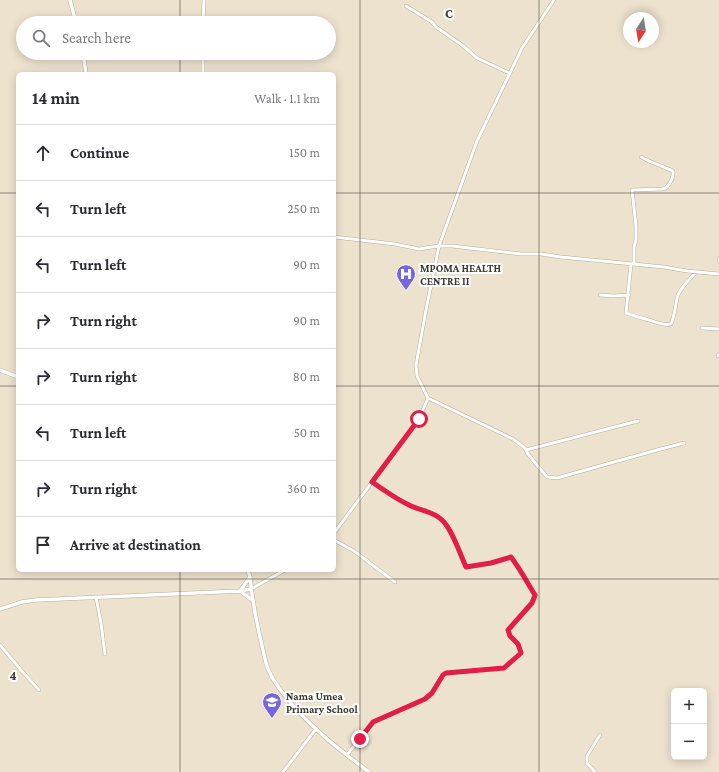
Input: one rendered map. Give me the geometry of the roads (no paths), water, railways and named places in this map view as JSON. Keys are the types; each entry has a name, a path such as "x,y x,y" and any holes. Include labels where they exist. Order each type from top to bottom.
{"street":[{"path":"70,0 74,16"},
{"path":"203,16 204,0"},
{"path":"554,0 522,48 509,73 477,141 464,174 452,213 439,246 416,365 418,376 428,398 513,439 525,448 528,454 547,477 557,478 684,443"},
{"path":"406,6 432,22 436,27 462,44 477,58 509,73"},
{"path":"83,60 86,72"},
{"path":"203,60 203,72"},
{"path":"641,157 673,171 674,175 673,179 666,188 632,190 636,240 626,313 638,318 647,319 666,325 671,324 675,316 679,294 682,288 696,272"},
{"path":"336,237 395,244 419,249 452,246 521,254 541,254 719,274"},
{"path":"600,295 629,295"},
{"path":"702,328 719,329"},
{"path":"0,370 16,376"},
{"path":"336,529 419,419 428,398"},
{"path":"526,450 638,421"},
{"path":"347,755 373,722 425,699 432,693 443,675 446,673 504,668 521,653 518,644 510,636 508,630 532,603 535,595 511,557 491,563 466,567 454,539 443,521 431,513 409,505 372,482"},
{"path":"336,541 354,551 395,582"},
{"path":"249,572 266,664 273,680 292,705 316,729 335,747 369,772"},
{"path":"0,609 29,600 240,591 251,589 281,572"},
{"path":"240,591 250,577"},
{"path":"240,591 253,600"},
{"path":"96,597 105,654"},
{"path":"0,645 39,690"},
{"path":"283,772 316,729"},
{"path":"595,772 586,763 587,756 600,735"}],"place":[{"name":"MPOMA HEALTH CENTRE II","path":"406,291"},
{"name":"Nama Umea Primary School","path":"272,719"}]}
